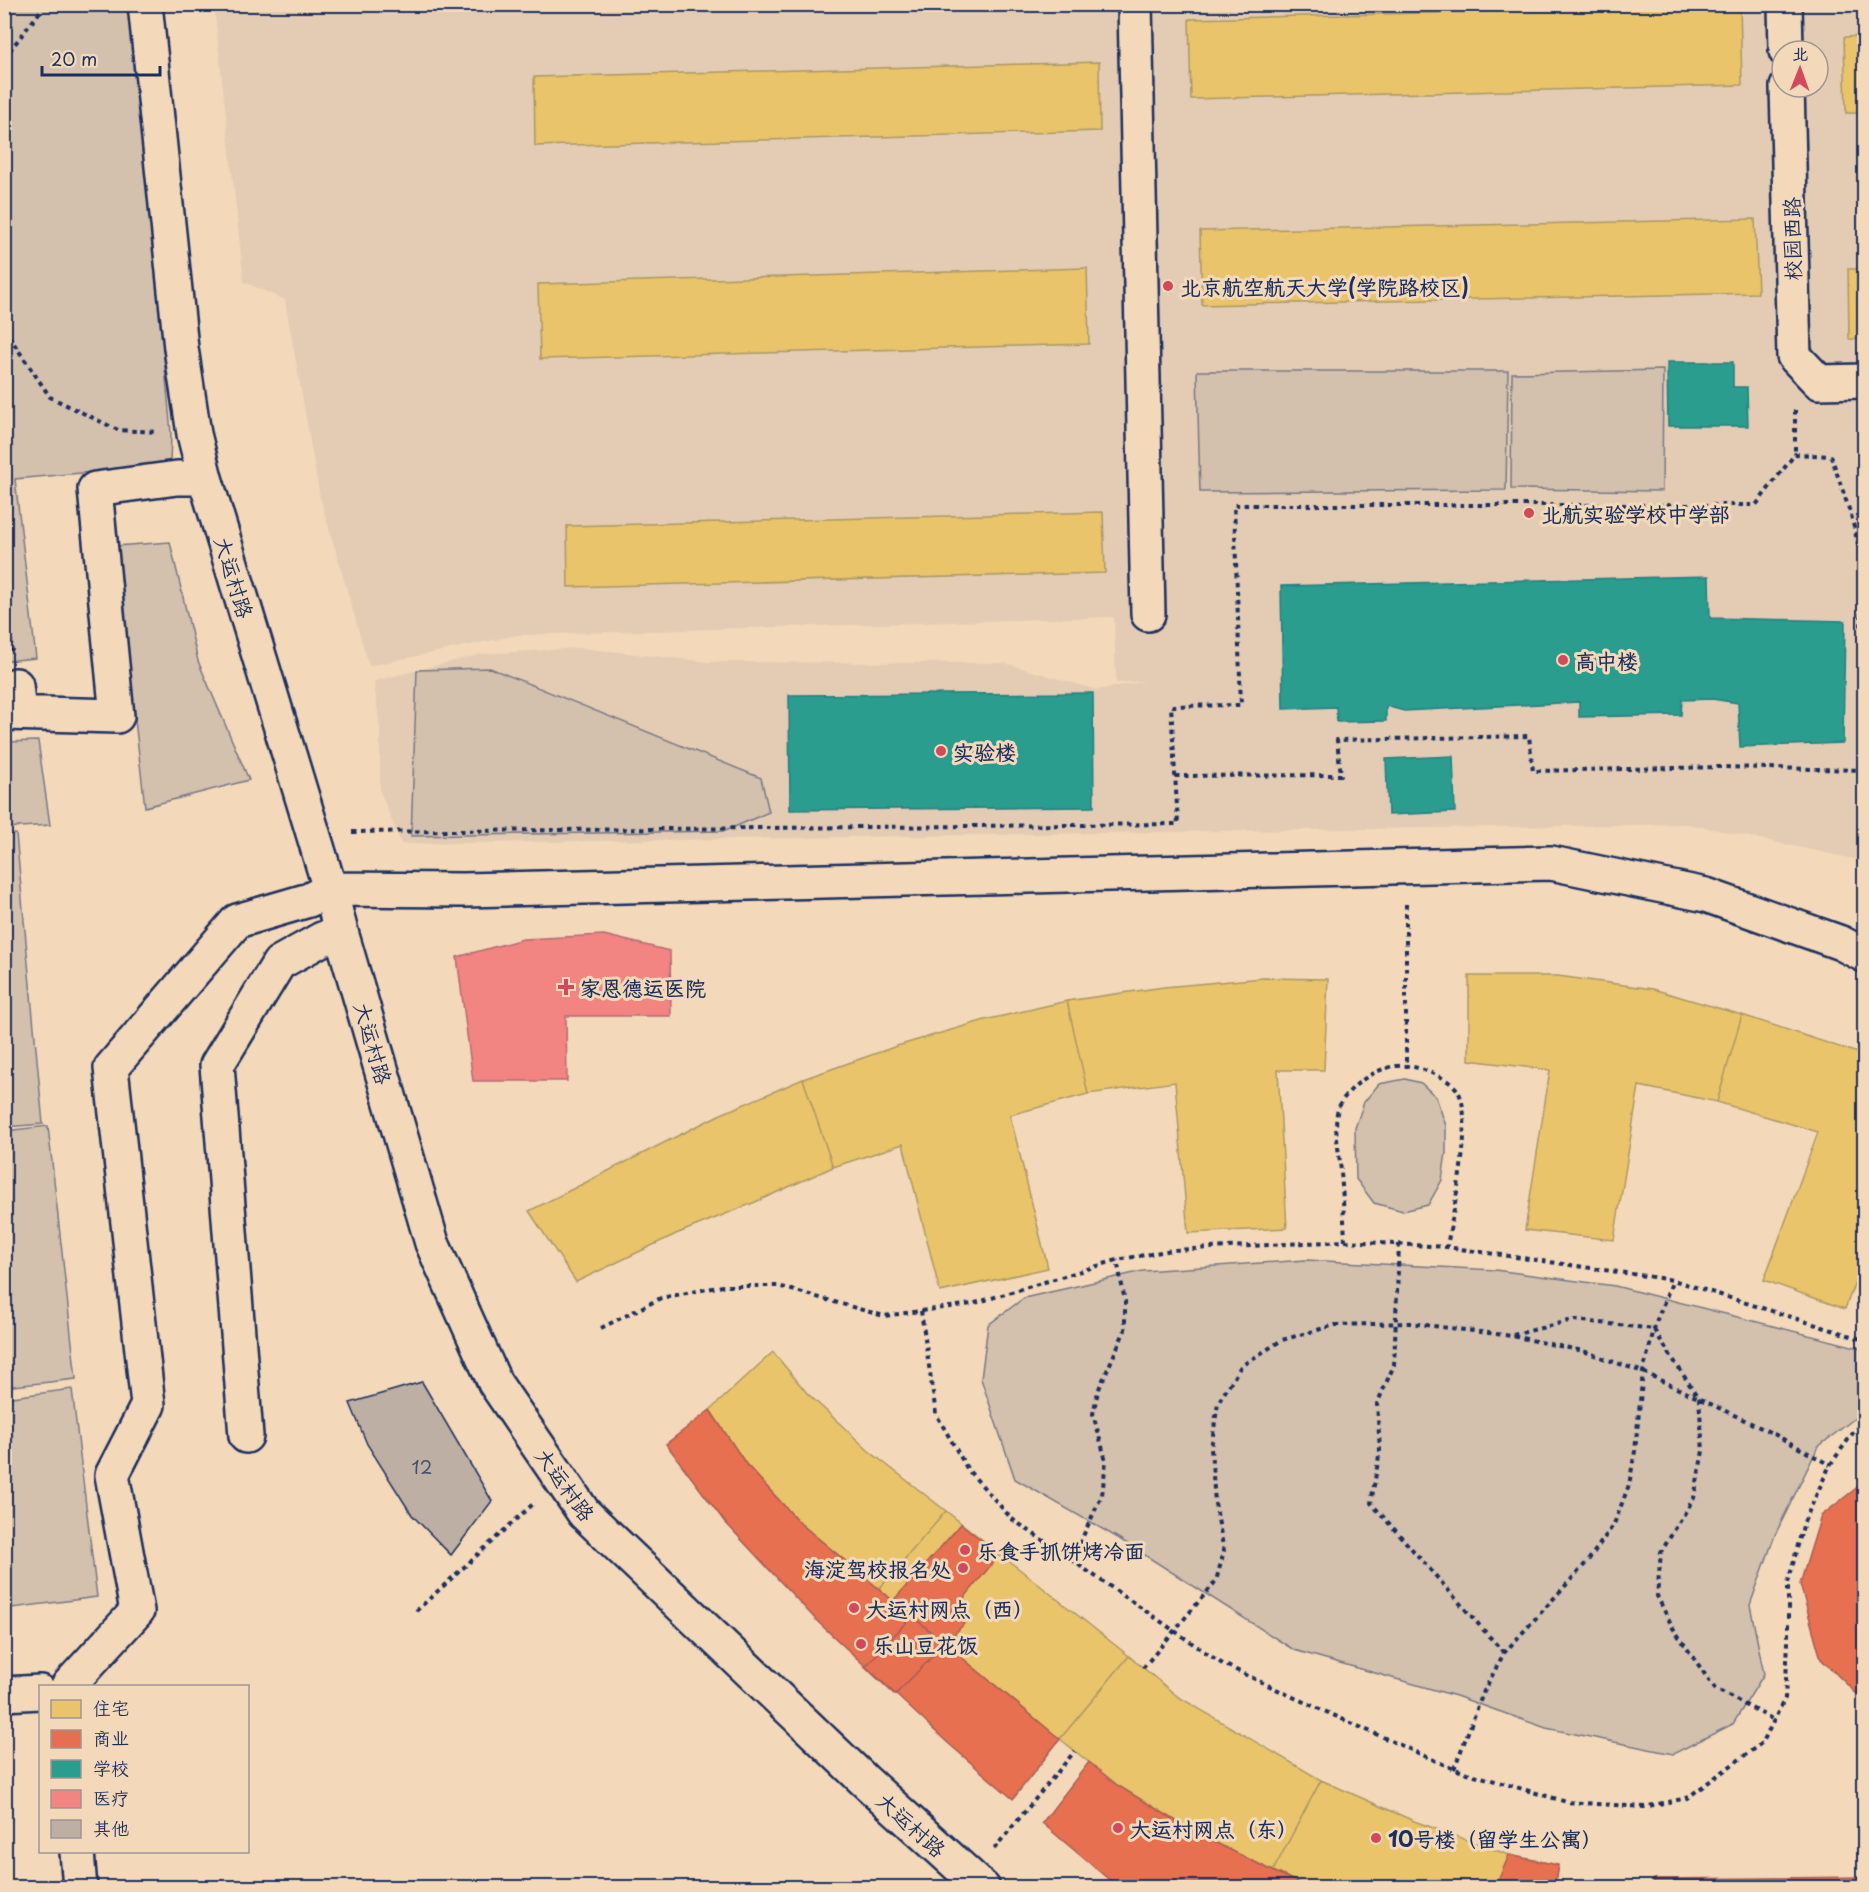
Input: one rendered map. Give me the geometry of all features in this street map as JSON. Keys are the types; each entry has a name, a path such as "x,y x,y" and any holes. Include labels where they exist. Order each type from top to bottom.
{"street":[{"name":"大运村路","path":"146,4 181,348 194,434 205,478 330,890 432,1243 495,1383 584,1513 865,1782 977,1882"},
{"path":"1135,4 1148,614"},
{"path":"1785,4 1786,39"},
{"name":"校园西路","path":"1787,99 1794,356 1819,382 1864,381"},
{"path":"13,704 117,716 95,489 177,478 205,478"},
{"path":"69,1685 137,1611 111,1475 148,1405 111,1068 237,921 309,900 330,890 464,890 1551,863 1706,895 1841,944 1864,955"},
{"path":"246,1436 217,1065 279,963 322,939 341,932"},
{"path":"4,1694 39,1692"},
{"path":"77,1853 80,1887"}],"path":[{"path":"4,58 46,4"},
{"path":"4,329 50,397 118,430 194,434"},
{"path":"348,832 1178,824 1171,706 1240,705 1234,505 1756,505 1795,454 1832,456 1862,548 1864,723"},
{"path":"4,586 13,704"},
{"path":"1175,776 1341,775 1337,740 1529,736 1533,771 1721,767 1864,770"},
{"path":"1406,866 1406,1065"},
{"path":"1345,1242 1337,1136 1338,1113 1347,1092 1362,1079 1386,1069 1406,1065 1445,1078 1459,1091 1465,1116 1464,1146 1447,1246"},
{"path":"601,1328 661,1298 723,1286 778,1286 884,1316 972,1304 1117,1260 1172,1250 1345,1242 1447,1246 1673,1280 1864,1340"},
{"path":"1399,1244 1394,1365 1377,1404 1380,1450 1371,1503 1504,1653"},
{"path":"1071,1560 1102,1495 1106,1461 1093,1414 1098,1391 1125,1330 1125,1301 1117,1260"},
{"path":"1454,1769 1483,1693 1504,1653 1587,1562 1614,1524 1629,1485 1643,1372 1654,1329 1673,1280"},
{"path":"921,1311 936,1414 969,1470 1012,1519 1221,1663 1454,1769 1567,1802 1644,1807 1687,1798 1762,1742 1785,1698 1788,1584 1804,1522 1830,1465 1858,1426 1864,1422"},
{"path":"1512,1336 1573,1320 1654,1329"},
{"path":"1143,1668 1216,1581 1224,1551 1215,1503 1211,1448 1218,1403 1241,1366 1281,1340 1335,1325 1410,1323 1512,1336 1583,1351 1643,1372 1774,1434 1830,1465"},
{"path":"1654,1329 1699,1399 1703,1451 1694,1498 1661,1552 1658,1596 1673,1628 1715,1689 1774,1720"},
{"path":"416,1611 535,1502"},
{"path":"977,1882 1075,1751"}],"shaded area":[{"path":"4,5 132,5 171,433 170,465 15,479 36,658 5,661"},
{"name":"北京航空航天大学(学院路校区)","path":"214,5 1864,5 1864,861 1688,824 401,844 380,791 380,729 374,681 482,654 581,648 708,662 1005,663 1097,690 1145,681 1116,683 1114,617 518,635 369,666 320,497 285,300 244,282"},
{"path":"1663,370 1662,491 1511,489 1512,373"},
{"path":"1197,371 1508,371 1506,490 1200,492"},
{"path":"170,542 198,661 249,780 145,807 115,546"},
{"path":"490,668 761,778 769,812 725,831 411,836 417,670"},
{"path":"38,741 50,825 5,828 5,742"},
{"path":"16,834 43,1124 5,1127 4,835"},
{"path":"1405,1079 1421,1083 1436,1097 1446,1126 1446,1153 1442,1180 1428,1205 1403,1211 1374,1203 1356,1179 1355,1128 1364,1102 1379,1084"},
{"path":"48,1126 76,1379 5,1387 5,1131"},
{"path":"1306,1260 1495,1270 1615,1286 1864,1349 1864,1411 1818,1447 1775,1535 1750,1605 1764,1674 1733,1724 1673,1754 1546,1728 1456,1696 1294,1650 1118,1538 1015,1479 981,1379 988,1325 1024,1298 1143,1271"},
{"path":"72,1389 97,1597 12,1608 4,1543 5,1398"}],"building: 住宅":[{"path":"1740,5 1742,85 1191,99 1189,19"},
{"path":"1864,36 1864,113 1846,113 1844,37"},
{"path":"1099,62 1100,131 535,146 534,77"},
{"path":"1755,219 1758,293 1202,305 1200,231"},
{"path":"1087,268 1089,344 540,359 538,284"},
{"path":"1848,269 1864,269 1864,339 1849,339"},
{"path":"1103,512 1105,573 568,587 567,526"},
{"path":"1469,976 1558,976 1653,989 1742,1015 1717,1102 1639,1086 1614,1240 1525,1230 1550,1070 1469,1060"},
{"path":"1263,978 1328,979 1324,1070 1278,1070 1287,1228 1188,1233 1175,1082 1088,1094 1067,1001 1164,987"},
{"path":"1067,1001 1088,1094 1010,1115 1048,1268 940,1292 903,1144 833,1167 803,1079 897,1046 985,1020"},
{"path":"1742,1015 1864,1055 1864,1257 1845,1309 1764,1280 1818,1132 1717,1102"},
{"path":"803,1079 833,1167 676,1234 576,1282 529,1211 719,1115"},
{"path":"773,1352 807,1393 869,1451 946,1511 879,1589 801,1524 746,1464 710,1410"},
{"path":"946,1511 1129,1656 1060,1739 879,1589"},
{"path":"1129,1656 1177,1696 1321,1780 1273,1871 1196,1833 1117,1785 1060,1739"},
{"name":"10号楼（留学生公寓）","path":"1321,1780 1414,1821 1509,1855 1558,1865 1554,1888 1310,1888 1273,1871"}],"building: 商业":[{"name":"大运村网点（西）","path":"710,1410 746,1464 801,1524 1060,1739 1013,1799 949,1744 819,1623 724,1521 666,1444"},
{"path":"1864,1482 1864,1701 1821,1659 1800,1584 1821,1516"},
{"path":"961,1524 1000,1554 952,1613 964,1624 895,1695 865,1667 912,1616 893,1601"},
{"name":"大运村网点（东）","path":"1089,1762 1117,1785 1196,1833 1310,1888 1119,1888 1042,1823"},
{"path":"1509,1855 1558,1865 1554,1888 1495,1888"},
{"path":"1864,1877 1864,1888 1653,1888 1654,1879"}],"building: 学校":[{"path":"1667,362 1733,362 1733,387 1747,387 1748,426 1668,426"},
{"name":"高中楼","path":"1709,576 1710,618 1845,621 1843,743 1740,747 1738,703 1712,699 1682,700 1681,715 1579,717 1579,702 1404,711 1386,706 1386,721 1337,722 1336,707 1283,709 1281,586"},
{"name":"实验楼","path":"1093,693 1094,807 790,810 789,695"},
{"path":"1453,756 1455,812 1388,815 1386,759"}],"building: 医疗":[{"name":"家恩德运医院","path":"604,935 670,951 671,1016 566,1016 567,1081 473,1081 457,957 523,939"}],"building: 其他":[{"path":"422,1382 492,1501 451,1555 412,1515 367,1444 350,1403"}],"place":[{"name":"北京航空航天大学(学院路校区)","path":"1168,286"},
{"name":"北航实验学校中学部","path":"1529,513"},
{"name":"高中楼","path":"1563,660"},
{"name":"实验楼","path":"941,751"},
{"name":"家恩德运医院","path":"566,987"},
{"name":"乐食手抓饼烤冷面","path":"965,1550"},
{"name":"海淀驾校报名处","path":"963,1568"},
{"name":"大运村网点（西）","path":"854,1608"},
{"name":"乐山豆花饭","path":"861,1644"},
{"name":"大运村网点（东）","path":"1118,1828"},
{"name":"10号楼（留学生公寓）","path":"1376,1838"}]}
